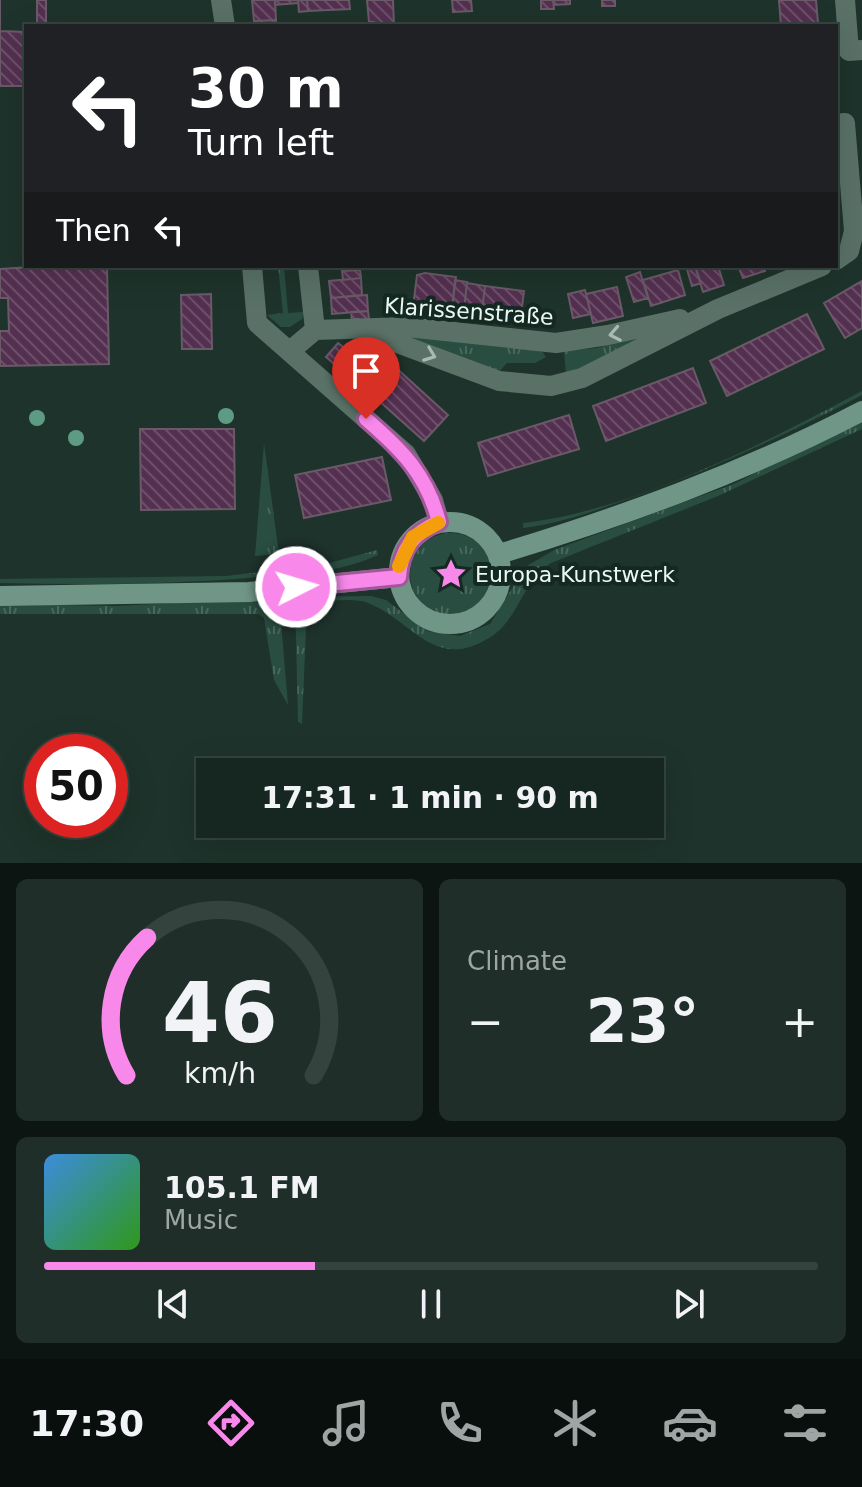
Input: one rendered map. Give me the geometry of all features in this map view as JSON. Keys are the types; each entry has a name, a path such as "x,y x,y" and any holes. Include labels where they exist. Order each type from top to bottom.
{"main road":[{"path":"499,554 599,524 710,483 862,411"},
{"path":"439,522 468,524 491,541 499,554 502,571 496,597 479,617 463,624 445,625 420,614 403,594 399,577 405,549 413,537 439,522"},
{"path":"0,596 249,592 399,577"}],"street":[{"path":"221,0 225,24"},
{"path":"845,0 856,50"},
{"path":"838,259 849,251 853,239 841,123"},
{"path":"252,268 257,323 406,454 433,500 439,522"},
{"path":"290,351 315,330 308,268"},
{"name":"Klarissenstraße","path":"357,328 499,381 551,386 582,378 718,309 817,268"},
{"name":"Klarissenstraße","path":"315,330 407,327 556,343 634,330 718,309"}],"green space":[{"path":"278,268 284,268 288,313 304,312 302,319 290,327 281,327 267,315 283,313"},
{"path":"410,334 542,351 546,357 535,363 507,363 498,373 408,339"},
{"path":"638,337 639,341 566,375 564,351 596,348"},
{"path":"862,391 862,395 808,423 673,482 741,452"},
{"path":"862,419 862,429 718,496 551,563 532,581 507,622 489,638 470,647 453,649 438,646 424,640 384,611 362,601 313,602 306,629 302,724 298,722 295,597 371,596 386,600 427,631 460,636 490,624 525,567 554,550 736,483"},
{"path":"264,443 279,554 255,556"},
{"path":"648,492 554,523 523,528 523,523 565,516"},
{"path":"451,533 467,536 480,545 489,558 492,574 489,590 480,603 467,612 451,615 435,612 422,603 413,590 410,574 413,558 422,545 435,536"},
{"path":"377,550 378,555 352,565 298,574 169,583 0,583 0,579 226,576 322,565"},
{"path":"279,598 288,705 274,680 264,618 259,614 0,614 0,604 115,606"}],"building":[{"path":"37,0 46,0 46,24 37,24"},
{"path":"252,0 275,0 276,20 254,21"},
{"path":"275,0 298,0 298,3 275,5"},
{"path":"298,0 307,0 308,11 299,12"},
{"path":"307,0 349,0 350,9 308,11"},
{"path":"367,0 393,0 394,24 369,22"},
{"path":"452,0 471,0 472,11 453,12"},
{"path":"541,0 553,0 554,9 541,9"},
{"path":"553,0 570,0 570,4 554,5"},
{"path":"602,0 615,0 615,6 602,6"},
{"path":"779,0 816,0 818,23 781,24"},
{"path":"276,20 276,24 254,24 254,21"},
{"path":"0,31 24,32 24,86 0,86"},
{"path":"107,268 109,364 0,366 0,331 9,331 8,298 0,298 0,269"},
{"path":"687,268 696,268 701,283 692,286"},
{"path":"696,268 719,268 724,285 703,292"},
{"path":"739,268 764,268 765,271 743,278"},
{"path":"360,270 361,278 343,280 342,271"},
{"path":"678,270 685,295 651,306 643,280"},
{"path":"640,272 648,298 634,302 626,277"},
{"path":"425,273 456,277 451,316 413,307 417,275"},
{"path":"361,278 362,295 331,298 329,281"},
{"path":"455,280 467,282 464,309 452,308"},
{"path":"862,281 862,328 845,338 824,303"},
{"path":"467,283 485,286 482,311 464,309"},
{"path":"485,286 524,291 520,323 489,320 490,312 482,311"},
{"path":"617,287 623,316 593,323 586,294"},
{"path":"585,290 591,314 573,318 568,294"},
{"path":"211,294 212,349 182,349 181,295"},
{"path":"367,295 368,311 332,314 331,298"},
{"path":"368,311 369,319 352,321 351,312"},
{"path":"807,314 824,349 727,396 710,361"},
{"path":"366,342 380,354 354,382 341,370"},
{"path":"338,343 346,349 334,364 326,357"},
{"path":"383,356 448,415 424,441 359,383"},
{"path":"693,368 706,403 606,441 593,406"},
{"path":"569,415 579,449 488,476 478,443"},
{"path":"140,429 234,429 235,509 141,510"},
{"path":"382,457 391,500 304,518 295,475"}],"slow traffic":[{"path":"399,566 413,537 438,523"}],"place":[{"name":"Europa-Kunstwerk","path":"451,574"}],"route":[{"path":"296,587 399,577 400,562 413,537 439,522 433,500 406,454 366,419"}]}
